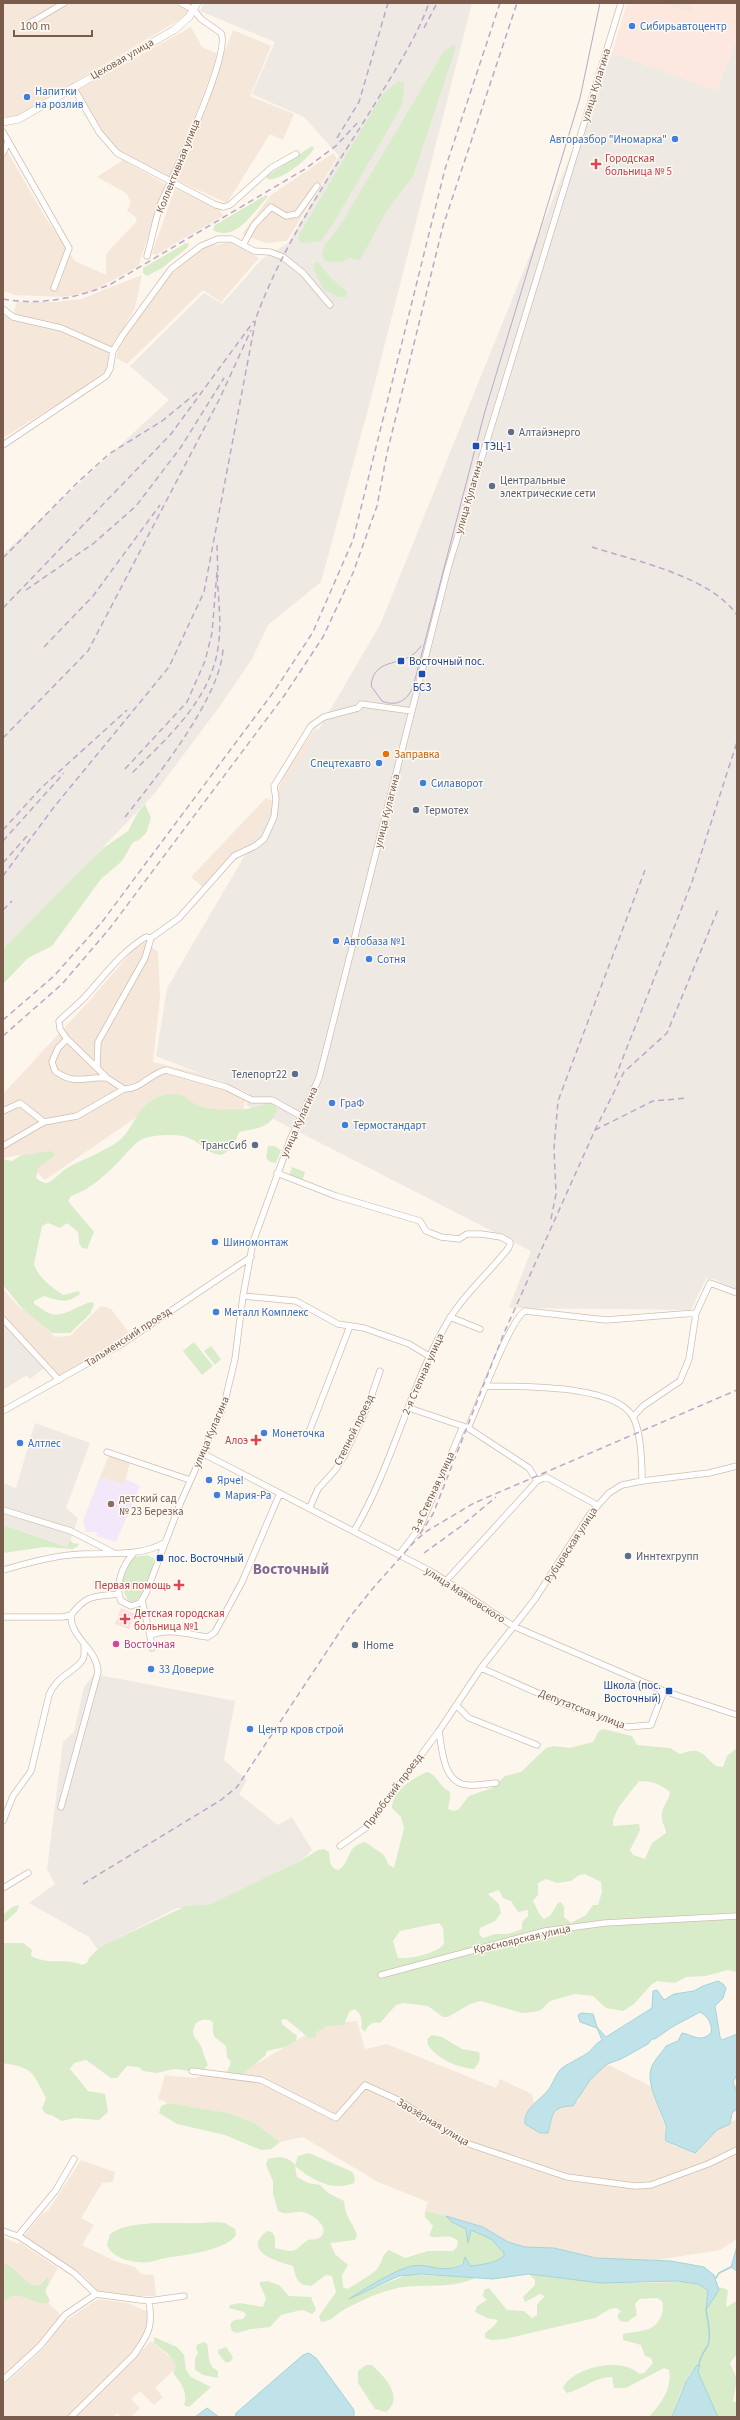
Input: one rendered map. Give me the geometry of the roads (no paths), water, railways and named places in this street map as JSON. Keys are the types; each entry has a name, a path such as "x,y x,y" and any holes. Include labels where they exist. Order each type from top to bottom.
{"main road":[{"name":"Цеховая улица","path":"3,122 19,119 174,30 189,17 196,6"}],"street":[{"path":"24,26 64,3"},
{"path":"181,3 196,6"},
{"name":"улица Кулагина","path":"142,1600 190,1480 219,1416 229,1387 235,1359 243,1296 253,1242 277,1173 319,1078 448,568 621,3"},
{"name":"Коллективная улица","path":"147,256 161,204 204,100 224,42 221,33 201,19 196,6"},
{"path":"73,87 99,132 117,153 170,183 216,205 224,207 230,205 271,168 296,154"},
{"path":"3,132 69,248 54,288"},
{"path":"3,153 8,142"},
{"path":"243,245 254,225 271,207 286,216 297,214 318,186"},
{"path":"3,445 106,376 110,369 113,351 170,269 201,246 218,239 232,239 254,250 270,252 293,264 330,305"},
{"path":"3,309 13,318 61,328 113,351"},
{"path":"98,1068 98,1042 146,958 151,938 179,918 234,856 255,846 264,839 274,817 276,799 274,786 301,742 318,721 358,708 362,704 412,711"},
{"path":"124,1089 107,1078 67,1039 60,1029 58,1021 83,999 117,960 139,941 146,937 151,938"},
{"path":"67,1039 54,1057 52,1067 55,1072 70,1081 96,1077 107,1078"},
{"path":"3,1146 44,1122 77,1116 124,1089 130,1089 139,1085 157,1072 166,1070 226,1087 252,1100 272,1100 301,1116"},
{"path":"3,1111 20,1103 44,1122"},
{"name":"2-я Степная улица","path":"277,1173 336,1196 420,1221 426,1231 441,1237 459,1239 466,1234 481,1234 509,1240 509,1248 457,1305 429,1356 380,1478 354,1531"},
{"name":"Тальменский проезд","path":"3,1411 120,1345 251,1257"},
{"path":"633,1417 644,1406 680,1381 689,1359 696,1313 710,1284 737,1293"},
{"path":"243,1296 292,1300 305,1304 338,1324 364,1328 409,1344 429,1356"},
{"name":"3-я Степная улица","path":"399,1555 420,1527 466,1427 487,1386 515,1321 525,1311 606,1320 696,1313"},
{"path":"450,1317 480,1329"},
{"path":"3,1318 59,1380"},
{"path":"309,1432 350,1326"},
{"name":"Степной проезд","path":"310,1507 318,1489 344,1456 369,1403 380,1371"},
{"path":"487,1386 568,1391 605,1397 621,1404 633,1417 641,1458 642,1481"},
{"path":"409,1408 466,1427 528,1468 537,1481"},
{"path":"107,1452 190,1480"},
{"name":"улица Маяковского","path":"202,1453 310,1507 446,1581 514,1626 624,1672 664,1691 737,1715"},
{"name":"Рубцовская улица","path":"514,1626 535,1599 597,1505 609,1493 622,1485 642,1481 709,1473 737,1466"},
{"path":"446,1581 537,1481 546,1477 597,1505"},
{"path":"150,1636 162,1632 208,1637 212,1635 242,1582 280,1493"},
{"path":"3,1510 71,1531 112,1552"},
{"path":"3,1570 41,1559 112,1552 134,1553 147,1551 164,1543"},
{"path":"134,1553 124,1567 119,1585 119,1594 121,1601 131,1606 142,1600 152,1648"},
{"path":"61,1807 98,1672 95,1659 84,1643 72,1630 71,1615 81,1602 91,1596 119,1594"},
{"path":"3,1617 71,1615"},
{"name":"Приобский проезд","path":"340,1846 367,1827 439,1731 481,1668 514,1626"},
{"path":"3,1821 14,1796 31,1771 48,1695 53,1684 80,1663 84,1656 84,1643"},
{"name":"Депутатская улица","path":"481,1668 556,1701 627,1727 651,1725 664,1691"},
{"path":"456,1705 470,1718 537,1745"},
{"path":"439,1731 445,1765 454,1780 467,1785 496,1783"},
{"path":"3,1888 28,1873"},
{"name":"Красноярская улица","path":"381,1975 545,1931 604,1923 737,1916"},
{"name":"Заозёрная улица","path":"192,2071 261,2080 336,2118 365,2084 398,2100 466,2143 567,2177 635,2186 651,2185 708,2164 737,2150"},
{"path":"18,2236 56,2190 74,2158"},
{"path":"3,2231 13,2236 18,2236 74,2274 96,2294 149,2301 184,2296"},
{"path":"3,2380 40,2346 66,2314 96,2294"},
{"path":"71,2417 134,2355 142,2343 152,2322 149,2301"}],"water":[{"path":"718,1981 726,1988 723,1998 715,2006 720,2037 722,2040 737,2034 737,2075 733,2082 737,2092 737,2109 732,2113 730,2124 717,2130 695,2153 666,2141 666,2126 652,2089 650,2075 654,2063 666,2046 678,2041 682,2033 696,2038 703,2038 711,2033 709,2021 700,2012 672,2027 655,2039 652,2039 648,2044 621,2059 607,2064 590,2080 573,2106 566,2106 554,2113 548,2133 540,2133 525,2124 527,2113 546,2093 560,2070 589,2052 602,2040 597,2028 580,2022 578,2015 582,2013 593,2014 597,2027 606,2037 652,2008 653,1991 657,1990 664,2000 674,1994 694,1991"},
{"path":"446,2216 483,2227 508,2242 525,2247 554,2248 596,2258 671,2261 704,2267 714,2275 719,2290 706,2310 708,2290 698,2284 677,2281 601,2283 529,2274 493,2279 421,2274 399,2276 349,2299 380,2280 412,2266 449,2269 463,2264 465,2257 470,2266 474,2266 493,2262 504,2256 504,2253 491,2239 471,2230 468,2243 466,2229 452,2222"},
{"path":"737,2246 737,2271 731,2267"},
{"path":"309,2353 316,2358 354,2410 354,2417 235,2417 236,2413 303,2355"},
{"path":"697,2365 700,2365 698,2372 718,2417 672,2417 686,2382"},
{"path":"207,2408 219,2417 195,2417"}],"waterway":[{"path":"716,2278 719,2273 731,2267"},
{"path":"699,2365 701,2357 709,2341 706,2310"}],"tram line":[{"path":"421,646 415,653 407,658 384,666 373,676 371,686 382,701 387,703 400,702 408,696 413,687 485,411 580,98 600,3"}],"railway":[{"path":"337,138 359,102 388,3"},
{"path":"3,876 54,807 169,667 204,592 256,318 267,289 310,207 405,54 429,3"},
{"path":"424,28 437,3"},
{"path":"3,1020 54,976 102,922 275,690 313,632 353,540 445,169 500,3"},
{"path":"3,1036 62,984 110,928 284,696 323,637 353,573 377,506 387,453 443,226 517,3"},
{"path":"3,299 31,302 44,301 72,297 111,284 305,169 337,145 358,122"},
{"path":"3,608 171,434 254,321"},
{"path":"3,738 88,651 220,398 251,330"},
{"path":"26,590 94,543 136,506 181,447 224,378"},
{"path":"3,558 76,484 109,454 162,421 200,390"},
{"path":"44,647 93,596 160,505"},
{"path":"217,545 218,577"},
{"path":"592,547 650,564 691,580 725,601 737,615"},
{"path":"125,769 187,702 205,661 212,633 217,572 220,620 219,639 213,667 206,685 185,717 159,747 131,774"},
{"path":"125,817 169,759 200,712 212,688 220,667 223,647"},
{"path":"3,830 41,788 127,710"},
{"path":"615,1078 692,882 737,742"},
{"path":"3,841 64,773"},
{"path":"3,863 27,836"},
{"path":"551,1219 556,1194 554,1148 558,1101 645,870"},
{"path":"3,910 12,901"},
{"path":"420,1534 433,1514 504,1333 595,1130 624,1072 667,1033 719,907"},
{"path":"595,1130 653,1101 687,1098"},
{"path":"83,1884 221,1800 237,1787 349,1618 415,1541 427,1531 474,1503 737,1390"},
{"path":"424,1553 460,1527 496,1497"}],"place":[{"name":"Сибирьавтоцентр","path":"632,26"},
{"name":"Напитки на розлив","path":"27,97"},
{"name":"Авторазбор \"Иномарка\"","path":"675,139"},
{"name":"Городская больница № 5","path":"596,164"},
{"name":"Алтайэнерго","path":"511,432"},
{"name":"ТЭЦ-1","path":"476,446"},
{"name":"Центральные электрические сети","path":"492,486"},
{"name":"Восточный пос.","path":"401,661"},
{"name":"БСЗ","path":"422,674"},
{"name":"Заправка","path":"386,754"},
{"name":"Спецтехавто","path":"379,763"},
{"name":"Силаворот","path":"423,783"},
{"name":"Термотех","path":"416,810"},
{"name":"Автобаза №1","path":"336,941"},
{"name":"Сотня","path":"369,959"},
{"name":"Телепорт22","path":"295,1074"},
{"name":"ГраФ","path":"332,1103"},
{"name":"Термостандарт","path":"345,1125"},
{"name":"ТрансСиб","path":"255,1145"},
{"name":"Шиномонтаж","path":"215,1242"},
{"name":"Металл Комплекс","path":"216,1312"},
{"name":"Монеточка","path":"264,1433"},
{"name":"Алоэ","path":"256,1440"},
{"name":"Алтлес","path":"20,1443"},
{"name":"Ярче!","path":"209,1480"},
{"name":"Мария-Ра","path":"217,1495"},
{"name":"детский сад № 23 Березка","path":"111,1504"},
{"name":"Иннтехгрупп","path":"628,1556"},
{"name":"пос. Восточный","path":"160,1558"},
{"name":"Первая помощь","path":"179,1585"},
{"name":"Детская городская больница №1","path":"125,1619"},
{"name":"Восточная","path":"116,1644"},
{"name":"IHome","path":"355,1645"},
{"name":"33 Доверие","path":"151,1669"},
{"name":"Школа (пос. Восточный)","path":"669,1691"},
{"name":"Центр кров строй","path":"250,1729"}],"district":[{"name":"Восточный","path":"291,1569"}]}
